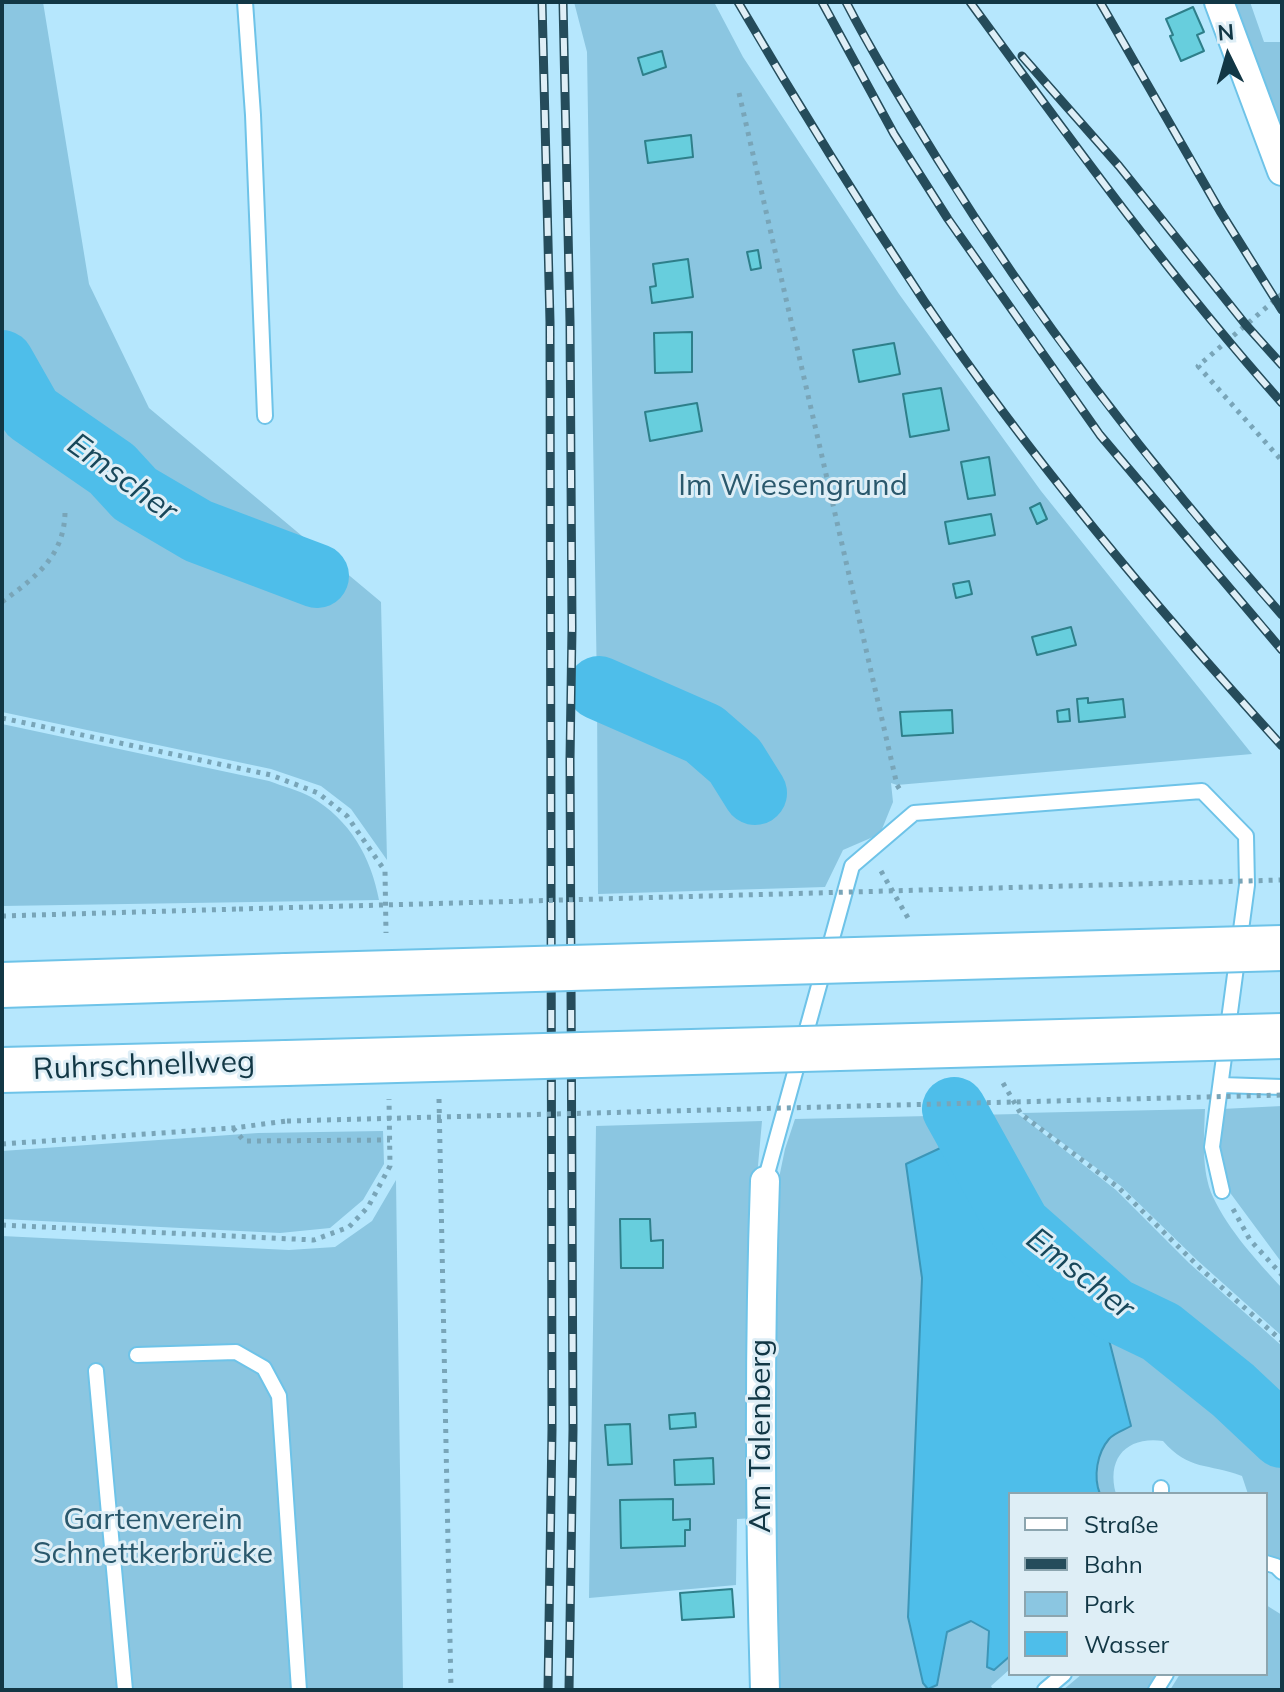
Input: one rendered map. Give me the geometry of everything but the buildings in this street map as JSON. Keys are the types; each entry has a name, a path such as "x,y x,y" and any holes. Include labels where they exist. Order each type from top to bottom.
{"highway":[{"path":"2,985 1282,948"},
{"name":"Ruhrschnellweg","path":"2,1070 1282,1036"}],"street":[{"path":"1219,2 1282,171"},
{"name":"Am Talenberg","path":"765,1181 761,1292 761,1563 765,1690"}],"lane":[{"path":"245,2 253,115 265,416"},
{"path":"765,1181 852,866 914,813 1202,791 1246,836 1247,885 1212,1147 1222,1191"},
{"path":"1221,1085 1282,1087"},
{"path":"137,1355 236,1352 264,1368 279,1396 299,1690"},
{"path":"96,1371 125,1690"},
{"path":"1045,1690 1062,1676"}],"path":[{"path":"739,93 897,785 914,813"},
{"path":"1282,294 1198,366 1282,461"},
{"path":"2,602 53,558 66,529 65,508"},
{"path":"870,851 909,920"},
{"path":"2,916 1282,880"},
{"path":"997,1073 1021,1114 1119,1188 1201,1269 1282,1341"},
{"path":"439,1094 451,1690"},
{"path":"2,1144 233,1128 287,1121 1282,1095"},
{"path":"233,1128 244,1141 390,1140"},
{"path":"1222,1191 1250,1240 1282,1275"}],"green space":[{"path":"2,2 43,2 89,284 149,408 381,602 387,860 351,809 321,786 271,769 2,712"},
{"name":"Im Wiesengrund","path":"574,2 714,2 743,57 899,294 1041,491 1252,754 897,785 891,783 893,802 880,834 843,850 825,887 598,894 587,52"},
{"path":"1234,2 1250,2 1264,42 1282,42 1282,139"},
{"path":"2,724 269,781 306,795 325,806 348,828 364,855 379,900 2,906"},
{"path":"1282,1106 1282,1263 1231,1194 1218,1148 1222,1109"},
{"path":"1205,1109 1204,1154 1209,1187 1235,1234 1282,1288 1282,1336 1121,1186 1022,1113"},
{"path":"1018,1114 1116,1190 1189,1263 1282,1346 1282,1561 1268,1557 1268,1492 1247,1492 1242,1476 1190,1462 1163,1441 1139,1442 1122,1452 1117,1460 1114,1470 1116,1492 1008,1492 1008,1671 991,1686 993,1690 774,1690 773,1207 785,1149 795,1119"},
{"path":"762,1121 754,1210 755,1518 737,1519 736,1585 589,1598 596,1126"},
{"path":"383,1131 384,1164 363,1200 330,1228 280,1233 2,1219 2,1151 258,1133"},
{"name":"Gartenverein Schnettkerbrücke","path":"396,1180 403,1690 2,1690 2,1236 289,1250 335,1247 372,1221"},
{"path":"1268,1606 1282,1615 1282,1690 1170,1690 1179,1676 1268,1676"},
{"path":"1080,1676 1156,1676 1147,1690 1063,1690"}],"water":[{"path":"949,1144 996,1232 1078,1310 1105,1324 1131,1426 1111,1437 1102,1451 1097,1473 1099,1492 1008,1492 1008,1658 994,1670 987,1667 989,1631 971,1621 947,1632 937,1685 928,1689 923,1683 908,1617 922,1278 906,1164"}],"waterway":[{"name":"Emscher","path":"2,362 31,413 112,469 135,494 198,531 317,576"},
{"name":"Emscher","path":"599,688 704,734 735,761 755,793"},
{"name":"Emscher","path":"954,1109 1019,1226 1113,1309 1161,1332 1233,1390 1282,1436"}],"railway":[{"path":"542,2 550,322 552,1429 548,1690"},
{"path":"563,2 572,628 573,1429 569,1690"},
{"path":"738,2 852,190 965,360 1095,530 1282,746"},
{"path":"822,2 894,134 948,219 1100,435 1282,650"},
{"path":"846,2 938,160 1016,279 1144,451 1282,615"},
{"path":"970,2 1160,256 1282,403"},
{"path":"1100,2 1220,211 1282,310"},
{"path":"1022,56 1119,166 1246,325 1282,365"}]}
